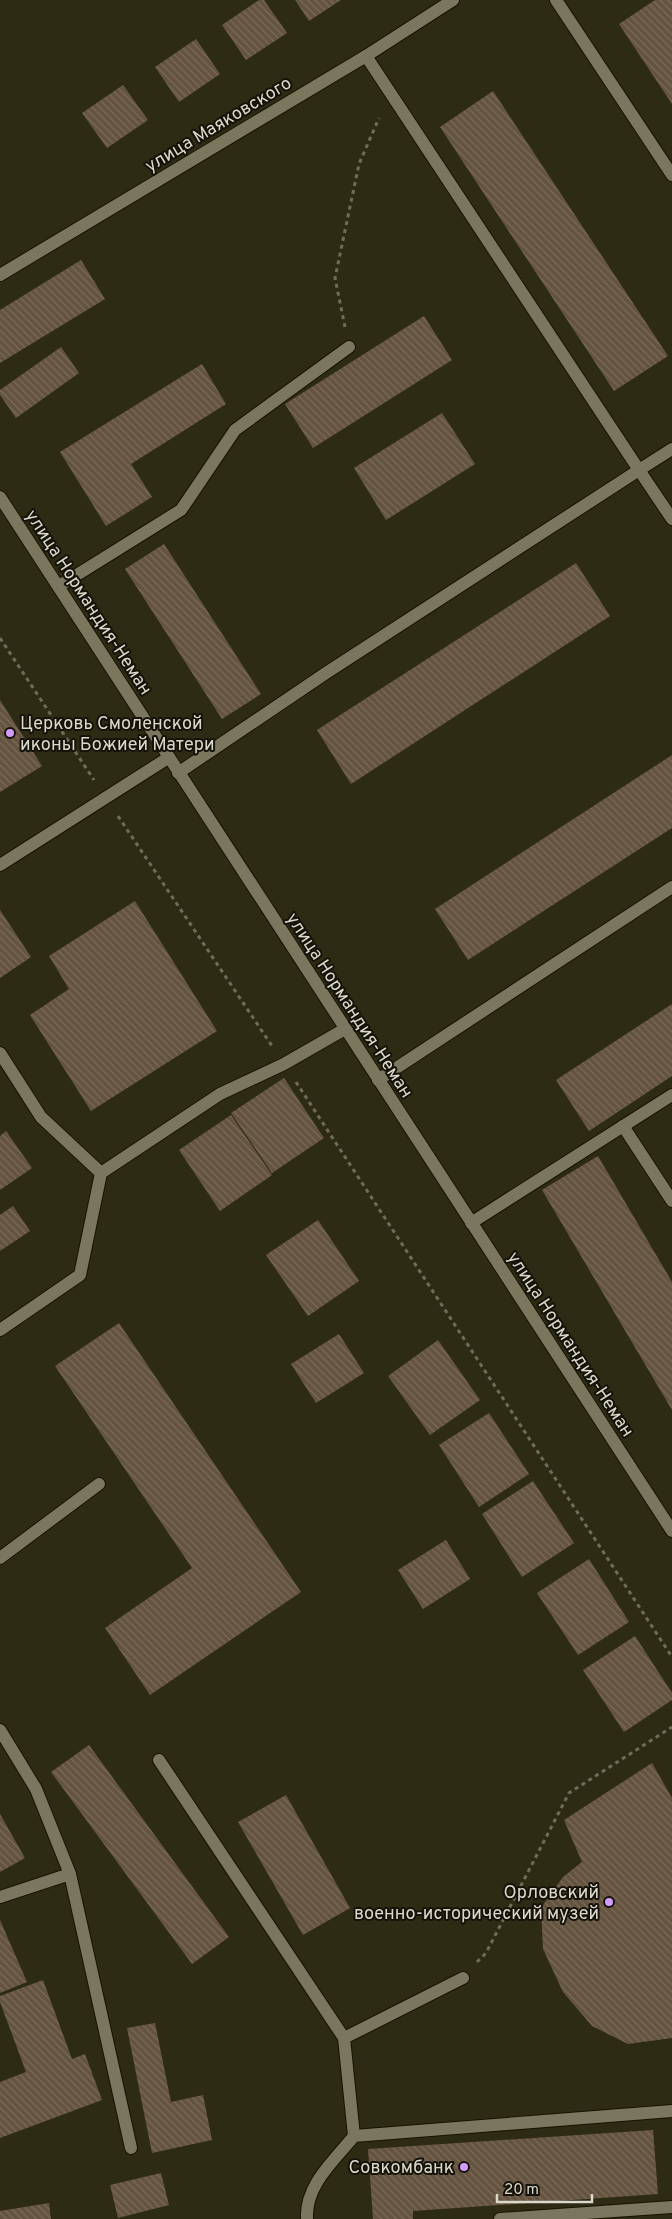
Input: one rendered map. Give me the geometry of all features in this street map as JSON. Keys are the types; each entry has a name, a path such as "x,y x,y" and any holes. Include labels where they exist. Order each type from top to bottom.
{"street":[{"name":"улица Маяковского","path":"0,275 366,56 453,0"},
{"path":"556,0 672,176"},
{"path":"366,56 672,519"},
{"path":"59,586 181,510 234,430 349,347"},
{"path":"178,773 326,673 672,449"},
{"name":"улица Нормандия-Неман","path":"0,497 672,1532"},
{"path":"0,865 168,758"},
{"path":"378,1080 672,887"},
{"path":"0,1330 80,1275 101,1172 220,1094 284,1064 345,1029"},
{"path":"0,1053 42,1117 101,1172"},
{"path":"471,1223 672,1095"},
{"path":"623,1126 672,1201"},
{"path":"0,1558 99,1484"},
{"path":"0,1730 36,1789 70,1874 131,2148"},
{"path":"159,1760 344,2038 354,2136 313,2188 306,2206 307,2219"},
{"path":"0,1898 70,1874"},
{"path":"344,2038 463,1978"},
{"path":"354,2136 672,2111"},
{"path":"500,2219 672,2208"}],"path":[{"path":"349,347 335,278 359,164 390,93"},
{"path":"0,638 284,1064 672,1657"},
{"path":"463,1978 486,1952 569,1793 672,1728"}],"building":[{"path":"259,0 264,0 287,33 246,60 222,25"},
{"path":"295,0 341,0 309,21"},
{"path":"655,0 672,0 672,104 619,24"},
{"path":"196,39 220,74 179,102 155,67"},
{"path":"123,85 148,120 107,148 82,113"},
{"path":"493,91 668,356 614,391 440,127"},
{"path":"81,260 105,299 0,363 0,310"},
{"path":"424,316 452,360 313,448 285,404"},
{"path":"61,347 79,373 16,418 0,395 0,390"},
{"path":"202,364 226,404 131,464 152,497 106,526 60,452"},
{"path":"442,413 475,464 386,520 354,468"},
{"path":"164,544 261,694 222,719 125,569"},
{"path":"576,563 610,616 351,784 317,730"},
{"name":"Церковь Смоленской иконы Божией Матери","path":"0,700 42,766 0,792"},
{"path":"672,755 672,828 468,960 435,909"},
{"path":"135,901 217,1031 91,1111 30,1015 69,989 49,956"},
{"path":"0,910 31,957 0,978"},
{"path":"672,1004 672,1076 589,1131 556,1080"},
{"path":"284,1078 324,1138 272,1173 231,1113"},
{"path":"231,1115 272,1175 220,1211 179,1150"},
{"path":"6,1131 32,1168 0,1190 0,1136"},
{"path":"598,1156 672,1282 672,1410 542,1190"},
{"path":"13,1206 30,1231 0,1251 0,1215"},
{"path":"318,1220 359,1281 308,1316 266,1255"},
{"path":"119,1323 301,1592 150,1695 105,1628 192,1568 55,1366"},
{"path":"339,1334 364,1373 316,1403 291,1364"},
{"path":"438,1340 480,1400 430,1435 388,1376"},
{"path":"489,1413 529,1474 479,1507 439,1445"},
{"path":"533,1481 574,1543 522,1577 482,1514"},
{"path":"446,1540 470,1579 423,1609 398,1570"},
{"path":"589,1559 629,1622 578,1655 537,1593"},
{"path":"635,1636 672,1693 672,1700 624,1732 583,1670"},
{"path":"89,1745 229,1937 192,1964 51,1772"},
{"name":"Орловский военно-исторический музей","path":"652,1763 672,1798 672,2038 628,2044 592,2026 563,1992 543,1949 541,1908 563,1877 582,1862 564,1820"},
{"path":"286,1795 350,1908 303,1935 238,1822"},
{"path":"0,1814 25,1858 0,1872"},
{"path":"0,1920 27,1982 0,1993"},
{"path":"43,1980 72,2059 85,2054 102,2100 0,2138 0,2082 26,2072 0,2002 0,1996"},
{"path":"155,2023 171,2102 203,2095 212,2140 152,2153 127,2028"},
{"path":"653,2130 658,2194 413,2211 413,2219 373,2219 368,2149"},
{"path":"161,2173 169,2205 118,2218 110,2185"},
{"path":"49,2203 51,2219 0,2219 0,2211"}],"place":[{"name":"Церковь Смоленской иконы Божией Матери","path":"10,733"},
{"name":"Орловский военно-исторический музей","path":"609,1902"},
{"name":"Совкомбанк","path":"464,2167"}]}
